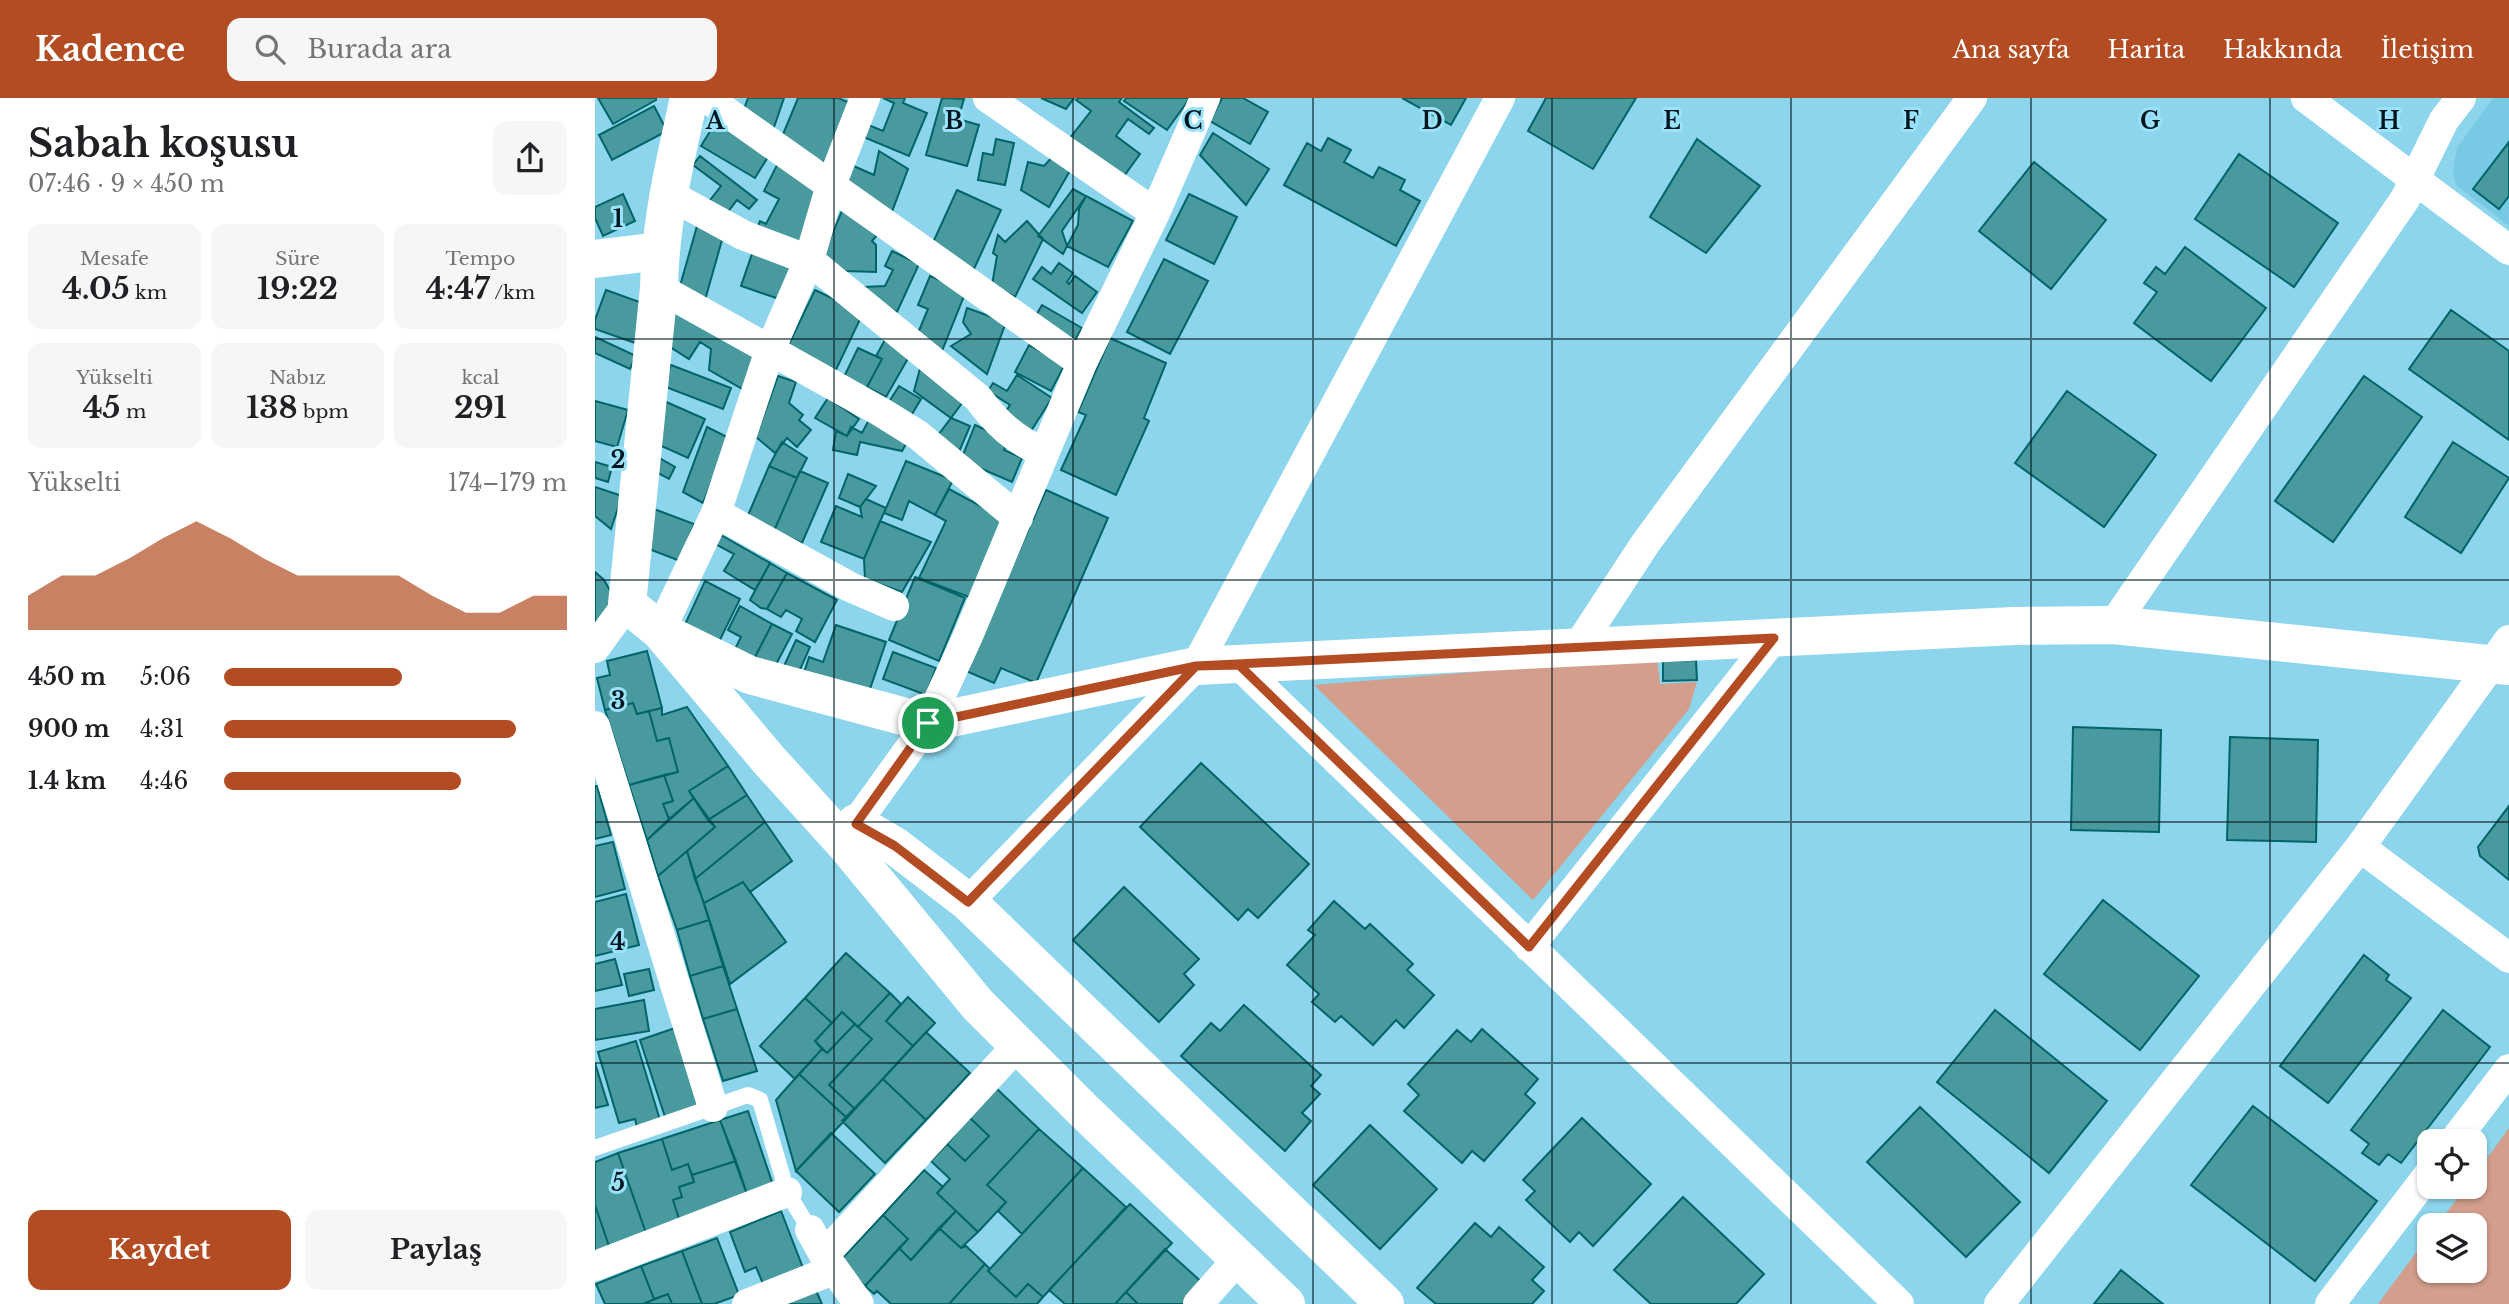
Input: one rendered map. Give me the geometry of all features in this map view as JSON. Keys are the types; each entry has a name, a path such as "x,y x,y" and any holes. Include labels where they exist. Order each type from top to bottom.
{"street":[{"path":"595,648 627,604 668,194 689,98"},
{"path":"708,98 1082,363"},
{"path":"660,631 716,513 770,351 809,260 831,185 865,98"},
{"path":"988,98 1155,213"},
{"path":"851,834 928,723 968,636 1082,363 1155,213 1205,98"},
{"path":"968,902 1196,666 1500,98"},
{"path":"1577,648 1645,544 1972,98"},
{"path":"2306,98 2509,250"},
{"path":"2113,625 2405,199 2444,120 2461,98"},
{"path":"668,194 743,235 809,260 978,398 997,424 1027,445 1044,453"},
{"path":"595,259 659,269 770,351 918,435 1018,518"},
{"path":"716,513 850,587 894,606"},
{"path":"627,604 660,631 768,759 851,834 978,1005 1286,1304"},
{"path":"660,631 750,675 928,723 1196,666 2014,626 2113,625 2503,657"},
{"path":"1529,947 1774,638"},
{"path":"1999,1304 2360,847 2503,657"},
{"path":"1239,665 1899,1304"},
{"path":"595,726 713,1107"},
{"path":"851,834 895,846 968,902 1385,1304"},
{"path":"2360,847 2509,958"},
{"path":"747,1304 823,1252 1018,1045"},
{"path":"2463,1129 2509,1069"},
{"path":"2330,1304 2417,1190"},
{"path":"595,1266 787,1192"},
{"path":"823,1252 859,1304"},
{"path":"1198,1304 1238,1259"}],"lane":[{"path":"595,1148 748,1095 760,1100 787,1192 823,1252"}],"shaded area":[{"path":"2493,98 2509,98 2509,226 2456,185 2453,170 2457,148"},
{"path":"1657,657 1660,684 1697,682 1689,709 1533,900 1314,685"},
{"path":"2509,1128 2509,1304 2378,1304 2417,1251 2417,1283 2487,1283 2487,1213 2446,1213 2457,1199 2487,1199 2487,1158"}],"building":[{"path":"598,98 656,98 656,100 613,124"},
{"path":"748,98 784,98 772,133 743,112"},
{"path":"798,98 838,98 853,104 828,164 779,144"},
{"path":"883,98 905,98 903,103 927,113 909,156 861,136 866,124 883,131 894,103"},
{"path":"942,98 964,99 958,119 979,125 967,166 926,155"},
{"path":"1041,98 1074,98 1066,109"},
{"path":"1122,98 1119,102 1154,128 1149,134 1128,119 1116,136 1140,154 1119,183 1066,143 1091,111 1076,100"},
{"path":"1126,98 1190,98 1167,130 1124,101"},
{"path":"1222,98 1243,98 1268,112 1250,144 1210,121"},
{"path":"1402,98 1466,98 1451,125"},
{"path":"1546,98 1636,98 1593,169 1528,131"},
{"path":"654,106 667,131 612,160 599,135"},
{"path":"717,120 771,152 755,178 701,146"},
{"path":"1213,133 1269,169 1246,205 1200,155"},
{"path":"1328,138 1351,150 1344,162 1373,178 1379,167 1405,180 1400,190 1420,201 1396,246 1284,185 1307,143 1321,151"},
{"path":"996,139 1014,143 1005,185 978,180 983,153 993,155"},
{"path":"1697,139 1760,186 1706,253 1650,217"},
{"path":"2509,142 2509,196 2499,209 2473,189"},
{"path":"879,151 908,169 890,217 843,187 849,164 874,175"},
{"path":"1055,154 1071,169 1049,207 1021,190 1028,162 1044,166"},
{"path":"2239,154 2338,223 2294,287 2195,219"},
{"path":"700,156 757,200 749,209 737,200 724,217 707,204 721,186 693,165"},
{"path":"779,161 830,188 801,245 755,232 760,221 766,224 779,199 764,191"},
{"path":"2034,162 2106,220 2051,289 1979,231"},
{"path":"1073,189 1086,196 1062,231 1067,246 1063,254 1038,236"},
{"path":"957,190 1001,210 974,269 930,249"},
{"path":"623,194 635,221 603,236 595,218 595,207"},
{"path":"1189,194 1237,217 1214,264 1166,240"},
{"path":"1086,196 1133,221 1108,267 1067,246 1078,225 1079,209"},
{"path":"844,206 878,234 872,241 876,245 876,272 845,271 823,255"},
{"path":"699,219 724,233 705,300 678,293"},
{"path":"1027,221 1043,239 1015,297 992,285 997,256 993,253 998,235 1005,242"},
{"path":"2185,247 2266,308 2211,381 2134,323 2157,292 2144,283 2156,267 2165,274"},
{"path":"754,248 798,263 785,301 741,286"},
{"path":"892,251 919,264 897,312 860,295 864,287 885,286 893,270 885,266"},
{"path":"1164,259 1208,281 1170,354 1127,332"},
{"path":"1059,263 1073,273 1067,282 1069,284 1075,276 1097,292 1082,313 1033,279 1042,267 1051,274"},
{"path":"930,276 966,291 942,351 918,333 928,309 918,305"},
{"path":"606,290 648,305 635,343 595,329 595,320"},
{"path":"815,290 863,313 834,374 786,350"},
{"path":"1042,305 1082,328 1071,347 1031,324"},
{"path":"676,306 765,355 746,391 709,370 711,349 700,342 689,359 667,345"},
{"path":"967,308 1006,322 987,374 951,346 971,334 963,322"},
{"path":"2451,310 2509,351 2509,440 2409,369"},
{"path":"595,337 636,356 630,369 595,353"},
{"path":"886,338 911,353 886,397 867,387 882,359 876,356"},
{"path":"1110,338 1166,363 1144,418 1149,421 1116,495 1061,470 1086,415 1078,412"},
{"path":"1029,345 1065,364 1051,391 1015,372"},
{"path":"858,348 882,359 865,395 841,383"},
{"path":"922,361 968,395 951,418 914,391"},
{"path":"671,365 731,388 723,409 663,386"},
{"path":"1017,375 1052,398 1029,434 1002,417 1010,405 988,391 993,383 1007,391"},
{"path":"778,376 796,382 789,403 803,415 799,420 811,430 797,447 787,438 775,453 756,437"},
{"path":"2364,376 2422,417 2333,542 2275,501"},
{"path":"899,386 921,399 909,419 887,405"},
{"path":"2067,391 2156,455 2104,527 2015,463"},
{"path":"828,398 859,419 847,436 815,418"},
{"path":"595,401 628,410 617,447 595,441"},
{"path":"664,401 705,419 688,458 657,444"},
{"path":"871,416 910,437 902,451 860,442 857,455 833,450 836,431 847,436 851,427 862,433"},
{"path":"951,418 970,426 959,452 938,435"},
{"path":"975,425 1009,440 1004,450 1022,458 1012,482 961,460"},
{"path":"707,427 729,438 703,503 683,492"},
{"path":"782,442 807,458 797,478 769,466"},
{"path":"2453,442 2509,478 2461,553 2405,517"},
{"path":"654,455 675,467 669,479 647,467"},
{"path":"906,461 953,480 935,515 909,501 902,520 884,513"},
{"path":"595,462 612,467 608,482 595,478"},
{"path":"769,466 797,478 774,531 746,520"},
{"path":"800,471 828,483 802,543 774,531"},
{"path":"848,474 876,486 860,507 839,498"},
{"path":"595,487 622,496 611,529 595,516"},
{"path":"949,489 1010,522 969,597 919,578 946,521 935,515"},
{"path":"1046,490 1108,518 1036,683 1001,668 994,683 966,671"},
{"path":"866,499 886,508 864,559 821,542 836,506 862,517 860,507"},
{"path":"654,509 694,524 680,561 641,546"},
{"path":"880,521 931,542 902,592 865,579 864,559"},
{"path":"721,535 770,563 755,590 724,571 734,554 715,544"},
{"path":"770,563 787,573 767,609 750,600"},
{"path":"595,572 604,580 616,601 595,624"},
{"path":"787,573 837,600 815,642 796,631 802,619 786,610 781,617 767,609"},
{"path":"915,577 965,598 939,661 889,640"},
{"path":"705,581 740,599 716,648 682,631"},
{"path":"740,606 772,624 754,659 735,649 741,637 728,630"},
{"path":"772,624 792,634 773,670 754,659"},
{"path":"836,625 886,642 867,698 803,676 809,657 823,662"},
{"path":"796,640 810,647 799,672 784,666"},
{"path":"647,651 662,708 637,714 633,703 605,710 597,678 610,675 607,661"},
{"path":"893,652 936,668 926,695 883,679"},
{"path":"1696,660 1697,680 1663,681 1663,661"},
{"path":"633,703 637,714 649,711 657,741 669,738 678,772 629,785 605,710"},
{"path":"687,707 728,766 689,791 694,798 669,819 663,804 673,801 664,775 678,772 669,738 657,741 649,711 662,708 662,715"},
{"path":"2073,727 2161,730 2159,832 2071,830"},
{"path":"2230,737 2318,740 2316,842 2227,840"},
{"path":"1201,763 1309,864 1258,918 1248,909 1238,920 1140,827"},
{"path":"728,766 747,795 708,820 689,791"},
{"path":"664,775 673,801 663,804 669,819 647,840 629,785"},
{"path":"595,786 611,835 595,839"},
{"path":"747,795 765,822 695,879 687,851 715,827 708,820"},
{"path":"694,798 715,827 658,876 647,840"},
{"path":"2509,806 2509,880 2480,856 2478,847"},
{"path":"765,822 792,861 750,892 743,882 704,903 695,879"},
{"path":"613,842 625,889 595,897 595,846"},
{"path":"687,851 709,920 677,930 658,876"},
{"path":"743,882 786,942 730,984 704,903"},
{"path":"1124,887 1199,959 1184,974 1194,985 1159,1022 1073,940"},
{"path":"626,894 639,945 595,956 595,902"},
{"path":"2103,900 2199,976 2140,1050 2044,974"},
{"path":"1334,901 1365,929 1370,924 1413,964 1407,970 1434,995 1404,1028 1396,1020 1373,1045 1341,1016 1335,1022 1312,1002 1319,994 1287,965 1315,935 1308,930"},
{"path":"709,920 723,966 690,976 677,930"},
{"path":"846,953 890,993 858,1027 842,1012 832,1023 805,998"},
{"path":"2364,955 2389,975 2386,980 2411,998 2328,1103 2280,1066"},
{"path":"615,959 622,985 595,991 595,964"},
{"path":"723,966 737,1009 703,1019 690,976"},
{"path":"649,969 654,990 629,996 624,974"},
{"path":"890,993 901,1004 886,1021 913,1046 855,1109 829,1085 872,1039 858,1027"},
{"path":"908,997 935,1023 913,1046 886,1021"},
{"path":"805,998 832,1023 815,1041 822,1049 795,1079 760,1046"},
{"path":"644,1000 649,1031 595,1040 595,1009"},
{"path":"1244,1005 1321,1075 1311,1086 1320,1094 1302,1113 1311,1121 1285,1151 1181,1056 1211,1023 1220,1031"},
{"path":"737,1009 757,1071 723,1081 703,1019"},
{"path":"1995,1010 2107,1101 2049,1173 1937,1082"},
{"path":"2443,1010 2490,1047 2427,1129 2417,1129 2417,1142 2401,1163 2388,1154 2379,1165 2362,1153 2369,1144 2351,1130"},
{"path":"842,1012 855,1024 827,1053 815,1041"},
{"path":"855,1024 872,1039 829,1085 855,1109 847,1118 799,1074 822,1049 827,1053"},
{"path":"675,1028 700,1105 665,1117 640,1040"},
{"path":"1482,1029 1538,1079 1525,1094 1535,1103 1484,1161 1472,1151 1462,1163 1404,1111 1419,1095 1408,1084 1457,1030 1471,1042"},
{"path":"926,1032 970,1073 926,1120 883,1079"},
{"path":"636,1041 660,1120 637,1127 635,1119 619,1123 598,1052"},
{"path":"595,1063 608,1105 595,1108"},
{"path":"799,1074 847,1118 796,1171 776,1100"},
{"path":"883,1079 926,1120 885,1163 842,1121"},
{"path":"996,1088 1039,1129 987,1185 1006,1202 978,1232 937,1193 950,1179 931,1161 947,1144 965,1161 989,1136 969,1117"},
{"path":"2253,1106 2377,1201 2315,1281 2191,1185"},
{"path":"1920,1107 2020,1202 1966,1257 1867,1162"},
{"path":"748,1111 776,1194 750,1203 720,1120"},
{"path":"969,1117 989,1136 965,1161 947,1144"},
{"path":"1582,1118 1651,1184 1593,1246 1579,1232 1570,1242 1526,1200 1535,1191 1523,1180"},
{"path":"720,1120 736,1161 692,1175 688,1164 672,1170 662,1139"},
{"path":"1370,1125 1437,1189 1380,1249 1313,1185"},
{"path":"1039,1129 1083,1168 1022,1234 998,1211 1006,1202 987,1185"},
{"path":"831,1133 875,1174 839,1212 796,1171"},
{"path":"662,1139 672,1170 688,1164 694,1182 679,1187 682,1197 673,1200 681,1225 647,1236 618,1153"},
{"path":"618,1153 647,1236 610,1249 595,1205 595,1162"},
{"path":"736,1161 750,1203 681,1225 673,1200 682,1197 679,1187 694,1182 692,1175"},
{"path":"1083,1168 1126,1207 1043,1297 1028,1284 1016,1297 988,1271"},
{"path":"924,1170 943,1187 937,1193 956,1211 911,1260 899,1248 908,1239 883,1215"},
{"path":"1683,1197 1764,1274 1736,1304 1651,1304 1614,1270"},
{"path":"1130,1204 1172,1243 1115,1304 1065,1304 1049,1290"},
{"path":"595,1205 610,1249 595,1254"},
{"path":"781,1211 803,1268 763,1284 756,1267 745,1272 730,1232"},
{"path":"956,1211 978,1232 961,1248 939,1228"},
{"path":"883,1215 908,1239 865,1286 839,1262"},
{"path":"1475,1223 1491,1237 1499,1227 1544,1267 1532,1280 1544,1291 1532,1304 1436,1304 1417,1288"},
{"path":"939,1228 961,1248 966,1246 985,1264 949,1304 891,1304 877,1291 874,1294 865,1286 899,1248 911,1260"},
{"path":"717,1238 739,1295 714,1304 702,1304 682,1251"},
{"path":"1165,1249 1205,1285 1188,1304 1138,1304 1126,1292"},
{"path":"682,1251 702,1304 672,1304 668,1294 654,1299 641,1266"},
{"path":"985,1264 990,1269 988,1271 1016,1297 1028,1284 1043,1297 1037,1304 949,1304"},
{"path":"641,1266 654,1299 645,1304 605,1304 596,1284"},
{"path":"2121,1270 2163,1304 2094,1304"},
{"path":"814,1286 822,1304 772,1304"},
{"path":"1126,1292 1138,1304 1115,1304"},
{"path":"668,1294 672,1304 645,1304 645,1303"}],"route":[{"path":"928,723 856,824 895,846 968,902 1196,666 1239,665 1529,947 1774,638 1196,666 928,723"}]}
